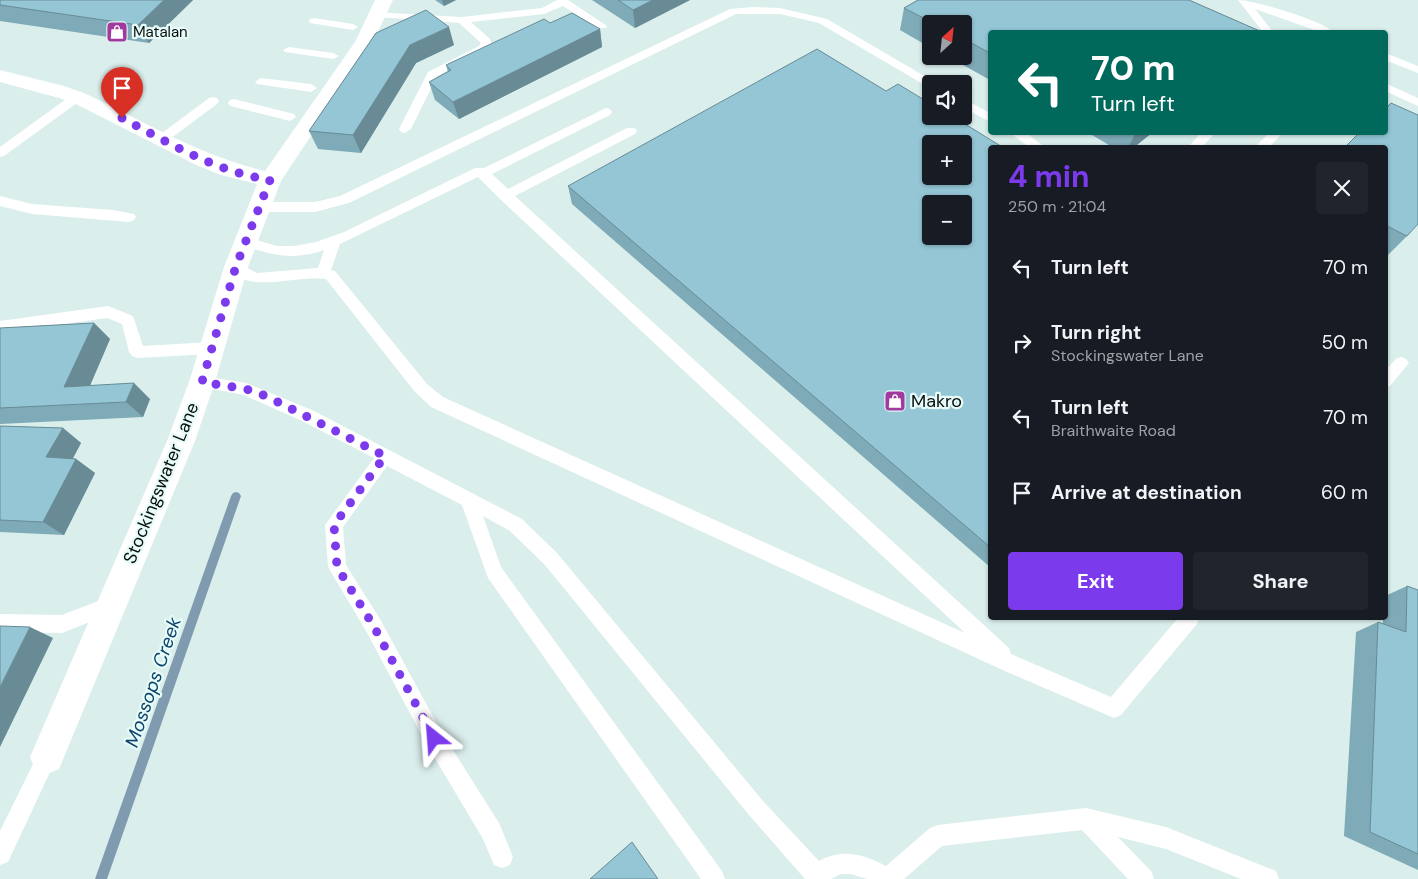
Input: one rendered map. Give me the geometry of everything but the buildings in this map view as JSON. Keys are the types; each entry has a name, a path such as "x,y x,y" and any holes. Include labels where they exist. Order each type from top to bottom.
{"street":[{"name":"Stockingswater Lane","path":"47,756 181,441 202,382 236,266 270,180 364,42 381,7"},
{"path":"0,76 16,78 77,97 204,160 229,170 270,180"}],"lane":[{"path":"381,7 462,20 544,11 563,1 602,26"},
{"path":"1243,1 1266,30"},
{"path":"1243,1 1323,30"},
{"path":"259,207 315,207 344,200 734,11 780,11 823,21 922,78"},
{"path":"405,129 432,74 486,46 486,42 462,20"},
{"path":"314,22 353,27"},
{"path":"289,50 333,56"},
{"path":"1388,57 1418,70"},
{"path":"261,82 311,88"},
{"path":"1388,88 1418,102"},
{"path":"0,153 77,97"},
{"path":"162,139 214,101"},
{"path":"234,103 290,117"},
{"path":"972,107 988,117"},
{"path":"482,174 606,112"},
{"path":"505,196 631,131"},
{"path":"1019,135 1035,145"},
{"path":"1194,145 1206,135"},
{"path":"1263,145 1275,135"},
{"path":"246,242 277,251 294,251 318,247 480,171 1014,666"},
{"path":"0,201 16,207 37,211 100,213 130,217"},
{"path":"323,273 334,241"},
{"path":"236,266 250,276 257,278 314,272 330,275 421,388 437,402 1014,666 1114,708 1188,620"},
{"path":"0,327 108,312 128,320 137,352 211,348"},
{"path":"1388,378 1401,363"},
{"path":"202,382 246,389 266,396 516,525 550,559 756,808 817,877 830,867 844,863 859,864 874,869 887,879 938,836 1086,819 1166,838 1268,879"},
{"path":"385,456 334,525 337,567 373,625 434,738 491,831 502,857"},
{"path":"469,500 494,572 714,879"},
{"path":"0,623 62,624 111,605"},
{"path":"0,854 47,756"},
{"path":"1086,819 1143,879"}],"waterway":[{"name":"Mossops Creek","path":"101,879 236,496"}],"place":[{"name":"Matalan","path":"117,32"},
{"name":"Makro","path":"895,401"}],"route":[{"path":"122,118 204,160 229,170 270,180 236,266 202,382 246,389 266,396 385,456 334,525 337,567 373,625 434,738"}]}
